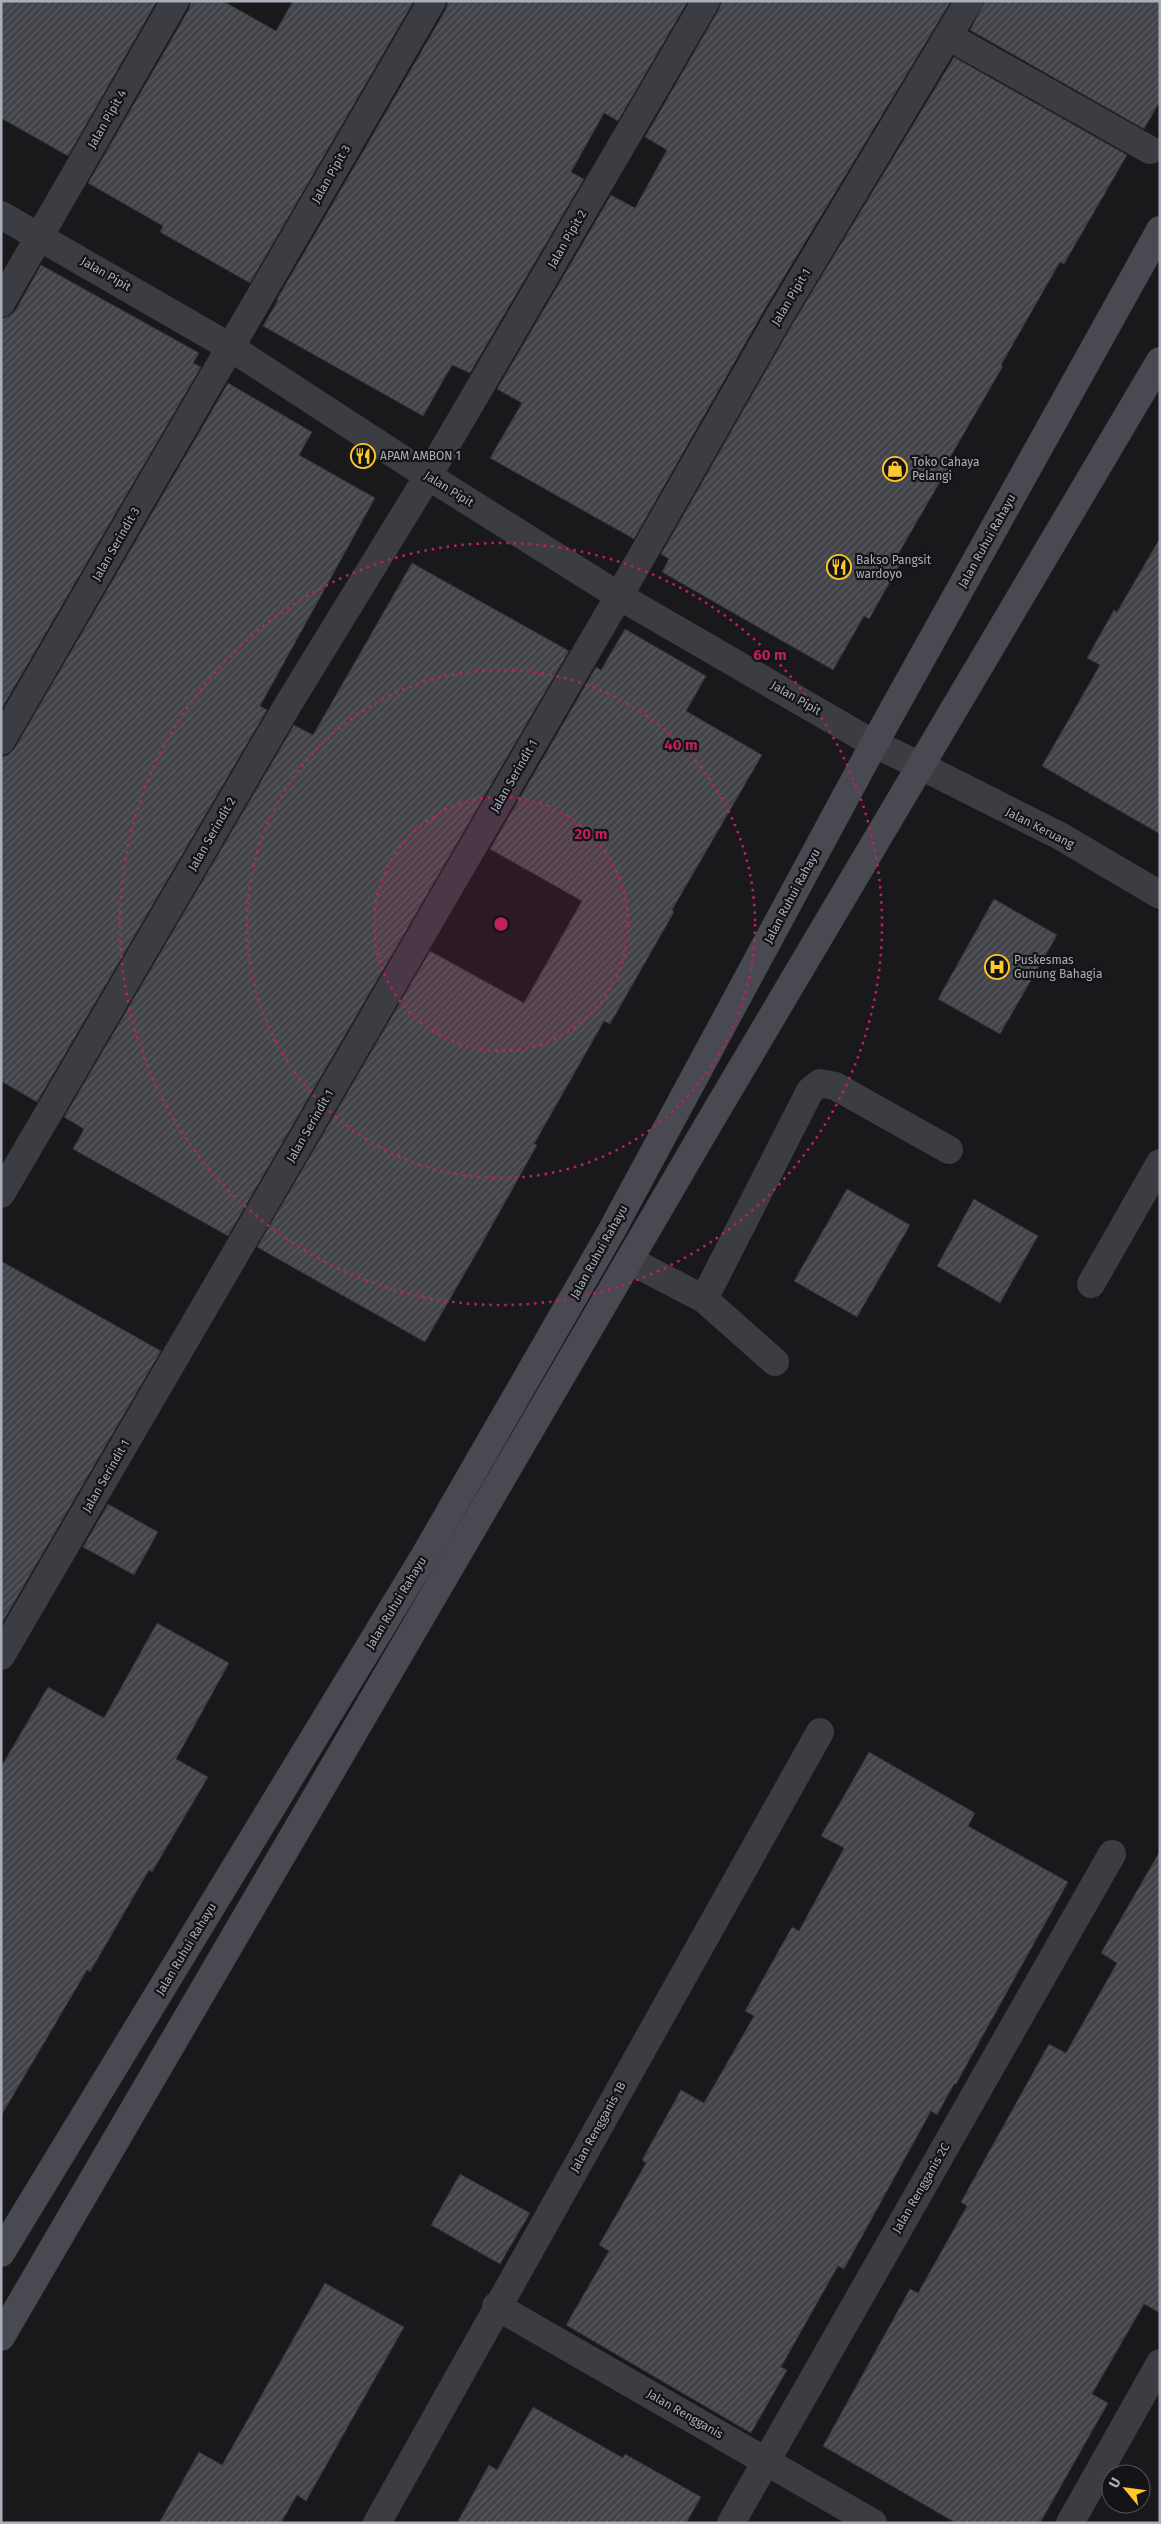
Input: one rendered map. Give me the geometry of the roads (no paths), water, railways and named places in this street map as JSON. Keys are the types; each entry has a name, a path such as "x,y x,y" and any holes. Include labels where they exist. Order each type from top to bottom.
{"main road":[{"name":"Jalan Ruhui Rahayu","path":"1,2253 426,1555 612,1230 874,744 1160,230"},
{"path":"1,2337 347,1739 918,765 1160,361"}],"street":[{"name":"Jalan Pipit 4","path":"1,303 175,1"},
{"name":"Jalan Pipit 3","path":"230,347 432,1"},
{"name":"Jalan Pipit 2","path":"428,476 706,1"},
{"name":"Jalan Pipit 1","path":"620,596 780,315 969,1"},
{"path":"948,36 1150,150"},
{"name":"Jalan Pipit","path":"1,215 230,347 428,476 620,596 874,744 918,765"},
{"name":"Jalan Serindit 3","path":"1,741 230,347"},
{"name":"Jalan Serindit 2","path":"1,1194 289,703 428,476"},
{"name":"Jalan Serindit 1","path":"1,1656 620,596"},
{"name":"Jalan Keruang","path":"918,765 1060,836 1160,895"},
{"path":"704,1299 810,1090 820,1083 835,1086 949,1150"},
{"path":"1091,1284 1160,1163"},
{"path":"629,1260 704,1299 775,1362"},
{"name":"Jalan Rengganis 1B","path":"377,2523 496,2306 820,1732"},
{"name":"Jalan Rengganis 2C","path":"731,2523 1112,1854"},
{"name":"Jalan Rengganis","path":"496,2306 873,2523"},
{"path":"1070,2523 1160,2363"}],"place":[{"name":"APAM AMBON 1","path":"363,456"},
{"name":"Toko Cahaya Pelangi","path":"895,469"},
{"name":"Bakso Pangsit wardoyo","path":"839,567"},
{"name":"Puskesmas Gunung Bahagia","path":"997,967"}]}
